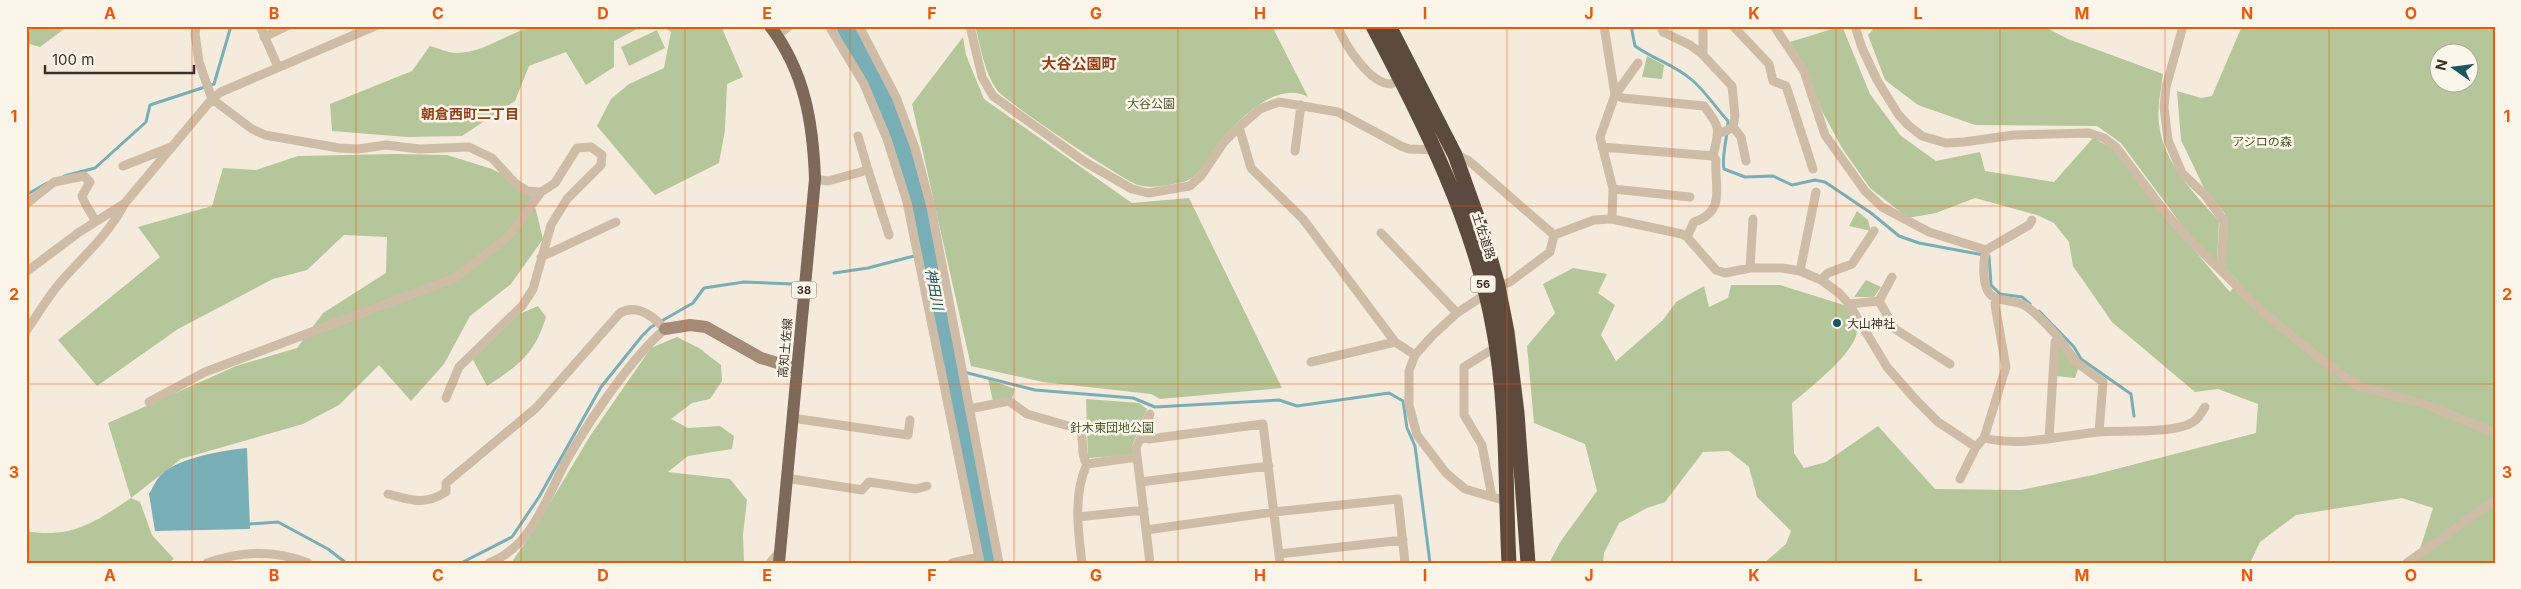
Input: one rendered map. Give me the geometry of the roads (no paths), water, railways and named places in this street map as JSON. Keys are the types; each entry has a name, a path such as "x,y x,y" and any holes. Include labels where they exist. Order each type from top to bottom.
{"highway":[{"name":"土佐道路","path":"1373,26 1451,184 1507,332 1517,413 1528,563"},
{"name":"土佐道路","path":"1389,26 1456,155 1484,236 1492,290 1496,347 1505,414 1499,499 1509,563"}],"main road":[{"name":"高知土佐線","path":"774,31 792,60 809,106 814,137 815,179 779,558"}],"street":[{"path":"196,26 196,49 206,86 212,100 252,129 265,135 339,148 358,149 386,145 418,149 469,148 492,158 515,183 527,191 540,192"},
{"path":"260,26 278,67"},
{"path":"264,37 287,26"},
{"path":"26,330 63,279 116,220 125,203 212,100 221,92 375,26"},
{"path":"774,31 789,26"},
{"path":"829,26 864,84 887,140 907,202 979,560 952,563"},
{"path":"858,26 896,97 915,148 931,206 999,563"},
{"path":"970,26 982,77 993,96 1085,162 1132,189 1148,193 1190,186 1213,161 1224,142 1269,104 1279,102 1301,104 1338,112 1409,149 1435,150 1456,155 1469,161 1554,235"},
{"path":"1337,26 1346,46 1362,65 1380,81 1391,84 1400,79"},
{"path":"1604,26 1615,95"},
{"path":"1661,26 1663,32 1690,45 1702,54 1732,86 1735,116 1713,156"},
{"path":"1702,54 1703,26"},
{"path":"1733,26 1770,64 1773,81 1786,86 1813,169"},
{"path":"1774,26 1804,71 1825,135 1865,191 1882,207 1929,232 1986,250"},
{"path":"1855,26 1862,48 1877,80 1898,114 1922,136 1946,143 2014,135 2089,133 2104,138 2116,147 2171,219 2264,313 2358,386 2427,405 2495,433"},
{"path":"2182,26 2166,87 2164,107 2168,140 2182,173 2205,195 2224,221 2221,270"},
{"path":"1612,219 1613,189 1600,137 1615,95 1638,63"},
{"path":"1615,95 1623,98 1704,106 1718,124 1741,137 1746,162"},
{"path":"1295,151 1301,104"},
{"path":"1240,127 1251,168 1303,219 1396,342 1416,355"},
{"path":"858,136 888,235"},
{"path":"123,166 174,146"},
{"path":"1602,147 1713,156"},
{"path":"149,402 206,372 455,278 510,236 540,192 555,182 577,148 591,148 602,155 601,165 567,199 551,225 533,289 522,306 459,367 446,398"},
{"path":"1687,237 1694,222 1707,218 1713,212 1716,202 1716,160 1713,156"},
{"path":"815,179 828,182 868,170"},
{"path":"26,204 54,182 84,176 90,182 82,196 95,221"},
{"path":"1613,189 1690,197"},
{"path":"1800,271 1816,192"},
{"path":"26,272 42,258 95,221 125,203"},
{"path":"1554,235 1594,220 1612,219 1687,237 1716,270 1726,273 1750,268 1782,268 1800,271 1821,280 1849,304 1887,367 1915,399 1938,422 1976,447"},
{"path":"1750,268 1754,219"},
{"path":"2032,220 2029,225 1986,250 1984,258 1986,286 1990,295 2026,306 2069,349 2076,362 2103,382 2099,432"},
{"path":"542,257 616,222"},
{"path":"1821,280 1828,273 1852,264 1874,231"},
{"path":"1382,233 1457,313"},
{"path":"1499,499 1465,489 1446,474 1417,435 1410,417 1409,372 1416,355 1433,335 1457,313 1492,290 1510,282 1550,252 1554,235"},
{"path":"1879,301 1892,277"},
{"path":"1960,479 1976,447 1984,438 2006,367 1995,305 1996,298"},
{"path":"1849,304 1879,301"},
{"path":"1879,301 1895,329 1950,364"},
{"path":"388,494 420,502 433,500 446,492 446,483 536,408 620,313 628,308 640,311 654,318 665,329"},
{"path":"489,563 510,552 523,538 543,509 568,459 589,424 650,342 665,329 690,325 706,328 762,358 797,369"},
{"path":"2049,439 2055,342 2058,337"},
{"path":"1311,362 1396,342"},
{"path":"1496,347 1464,367 1464,415 1482,445 1499,499"},
{"path":"969,409 1009,401 1027,414 1079,429 1082,433 1081,457 1086,464"},
{"path":"1984,438 1995,441 2023,441 2099,432 2163,430 2193,422 2205,407"},
{"path":"1147,562 1146,530 1136,448 1150,414"},
{"path":"792,418 908,435 910,420"},
{"path":"1141,437 1149,439 1263,424 1280,558 1403,540"},
{"path":"1086,464 1137,457"},
{"path":"1082,563 1078,517 1081,477 1086,464"},
{"path":"1140,482 1268,466"},
{"path":"786,478 862,490 869,482 916,489 927,486"},
{"path":"1146,530 1274,512 1398,499 1406,563"},
{"path":"2407,563 2495,500"},
{"path":"1078,517 1144,510"},
{"path":"206,563 246,553 271,553 308,563"},
{"path":"770,563 779,558"}],"water":[{"path":"247,448 250,529 155,531 149,494 162,474 169,468 190,459"}],"waterway":[{"path":"64,176 95,168 146,122 150,105 214,84 231,26"},
{"name":"神田川","path":"845,26 890,113 913,178 990,563"},
{"path":"1631,26 1635,46 1692,80 1728,121 1723,159 1724,169 1745,177 1773,176 1792,185 1815,180 1825,182 1871,213 1899,236 1919,243 1989,256 1991,285 2000,294 2022,297 2030,304"},
{"path":"26,195 47,183"},
{"name":"神田川","path":"922,254 928,252"},
{"path":"834,273 868,268 914,256"},
{"path":"461,563 512,537 539,497 601,387 651,327 693,303 704,288 744,282 792,284"},
{"path":"2039,311 2074,347 2081,359 2131,394 2134,416"},
{"path":"952,369 1035,390 1133,398 1155,407 1279,400 1297,406 1389,393 1403,401 1407,428 1415,446 1430,563"},
{"path":"250,524 278,522 328,549 346,563"}],"place":[{"name":"大山神社","path":"1837,323"}],"district":[{"name":"大谷公園町","path":"1079,63"},
{"name":"朝倉西町二丁目","path":"470,113"}],"park label":[{"name":"大谷公園","path":"1151,103"},
{"name":"アジロの森","path":"2262,141"},
{"name":"針木東団地公園","path":"1112,427"}]}
